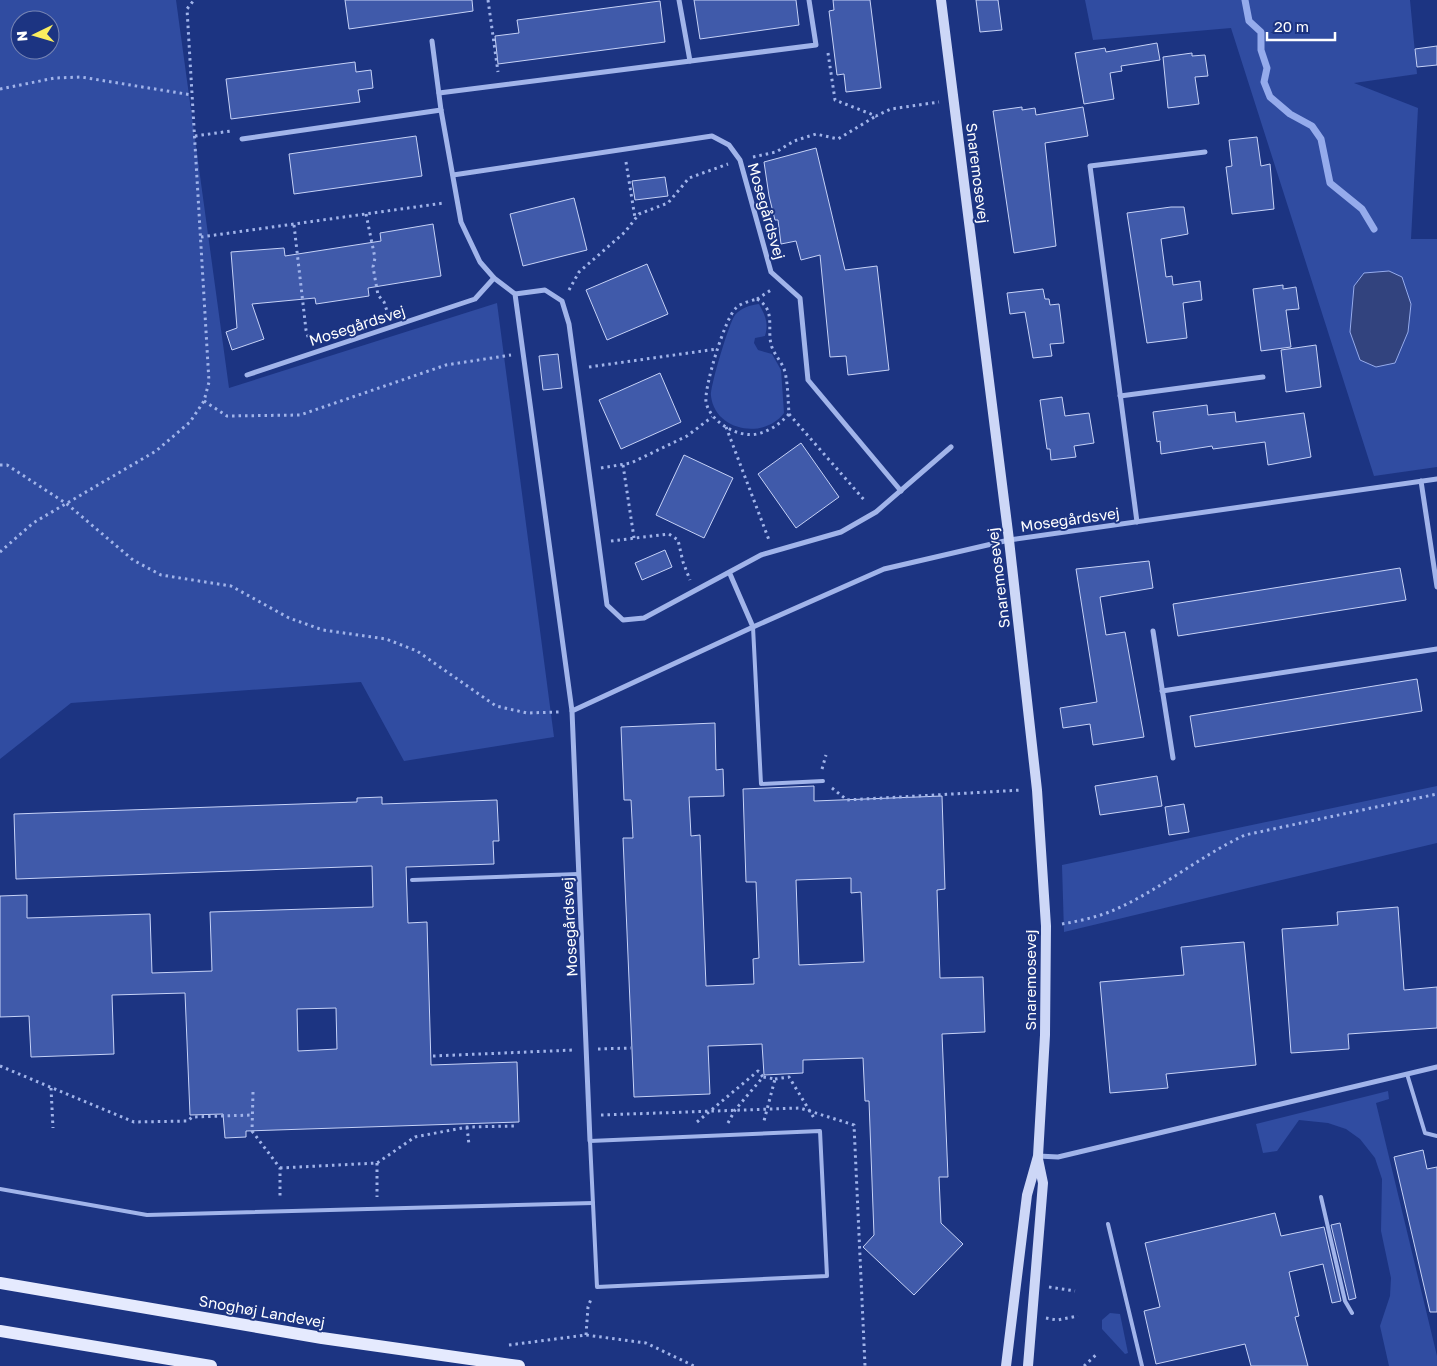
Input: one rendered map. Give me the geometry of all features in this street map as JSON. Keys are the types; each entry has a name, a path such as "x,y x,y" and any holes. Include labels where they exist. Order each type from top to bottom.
{"main road":[{"name":"Snoghøj Landevej","path":"0,1283 322,1338 519,1366"},
{"path":"0,1331 211,1366"}],"street":[{"path":"679,0 690,61"},
{"path":"439,93 816,45 809,0"},
{"name":"Snaremosevej","path":"940,0 1009,540 1037,790 1046,926 1045,1035 1038,1156 1027,1195 1006,1366"},
{"path":"432,41 441,110 461,222 480,262 494,278 515,294 545,290 562,301 569,324 576,369 607,605 623,620 644,618 761,556 841,532 876,512 951,448"},
{"path":"242,139 441,110"},
{"name":"Mosegårdsvej","path":"453,175 712,136 729,145 740,160 771,272 800,298 808,380 901,491"},
{"name":"Mosegårdsvej","path":"1137,522 1090,166 1205,152"},
{"name":"Mosegårdsvej","path":"247,375 475,299 494,278"},
{"name":"Mosegårdsvej","path":"515,294 572,711 590,1141"},
{"path":"1120,396 1263,377"},
{"name":"Mosegårdsvej","path":"572,711 752,627 884,570 1009,540 1437,479"},
{"path":"1421,481 1437,587"},
{"path":"730,574 752,627"},
{"path":"1153,631 1172,758"},
{"path":"1162,691 1437,649"},
{"path":"1038,1156 1058,1157 1437,1067"},
{"name":"Snaremosevej","path":"1028,1366 1043,1183 1038,1156"}],"lane":[{"path":"752,627 760,784 823,781"},
{"path":"412,880 579,874"},
{"path":"1408,1074 1425,1133 1437,1136"},
{"path":"820,1130 827,1276 597,1287 590,1141 760,1133 820,1130"},
{"path":"0,1189 147,1215 593,1204"},
{"path":"1321,1197 1345,1300 1352,1313"},
{"path":"1108,1224 1142,1366"}],"path":[{"path":"0,552 33,523 156,451 190,422 204,401 209,382 187,9 194,0"},
{"path":"488,0 499,85"},
{"path":"816,45 828,51 835,100 876,116"},
{"path":"0,89 55,78 81,77 192,95"},
{"path":"562,301 579,272 625,232 639,214 668,204 689,178 740,160 776,152 794,141 816,134 838,138 891,109 953,100"},
{"path":"195,136 234,130 242,139"},
{"path":"624,149 635,219"},
{"path":"201,237 457,201"},
{"path":"366,214 378,295 384,302 391,327"},
{"path":"294,225 306,330 314,353"},
{"path":"789,414 780,424 755,434 726,426 712,417 706,401 717,350 725,326 735,308 756,299 763,303 769,313 772,349 784,371 789,414 876,512"},
{"path":"576,369 717,350"},
{"path":"204,401 227,416 300,415 446,365 474,359 524,354"},
{"path":"589,470 631,463 687,436 712,417"},
{"path":"726,426 773,552"},
{"path":"623,464 634,538"},
{"path":"0,465 7,465 67,504 133,560 161,574 230,586 289,618 323,630 386,639 417,651 496,706 527,713 572,711"},
{"path":"599,543 669,534 678,540 683,562 696,591"},
{"path":"823,781 847,800 1037,790"},
{"path":"1046,926 1085,920 1114,910 1193,866 1226,844 1245,835 1437,794"},
{"path":"432,1056 631,1048"},
{"path":"0,1066 134,1122 188,1121 192,1117 252,1115"},
{"path":"683,1137 708,1112 758,1071 763,1077 775,1079 789,1077 820,1130"},
{"path":"721,1135 735,1110 763,1077"},
{"path":"760,1133 775,1079"},
{"path":"51,1088 53,1128"},
{"path":"253,1092 252,1131 280,1168 281,1212"},
{"path":"590,1115 800,1108 854,1125 865,1366"},
{"path":"280,1168 377,1163 415,1137 429,1132 467,1127 516,1126"},
{"path":"467,1127 469,1145"},
{"path":"377,1163 378,1209"},
{"path":"1044,1286 1075,1291"},
{"path":"586,1335 588,1307 597,1287"},
{"path":"1041,1318 1056,1320 1078,1316"},
{"path":"500,1347 586,1335 646,1343 694,1366"},
{"path":"1084,1366 1098,1353"}],"shaded area":[{"path":"0,0 176,0 229,388 497,303 554,737 404,761 361,682 71,703 0,759"},
{"path":"1085,0 1410,0 1417,74 1354,83 1418,108 1411,239 1437,239 1437,467 1374,476 1231,28 1093,40"},
{"path":"1389,271 1402,277 1411,304 1408,332 1395,363 1376,367 1360,360 1350,332 1354,286 1364,273"},
{"path":"759,304 766,319 767,327 765,336 755,338 754,343 758,350 772,354 781,370 784,413 765,427 742,428 731,424 721,417 714,408 711,390 732,320 740,310"},
{"path":"1437,786 1437,843 1064,932 1062,865"},
{"path":"1388,1091 1389,1099 1376,1103 1437,1356 1437,1366 1389,1366 1380,1326 1390,1296 1391,1278 1381,1231 1382,1179 1375,1158 1360,1139 1346,1129 1328,1123 1299,1120 1277,1151 1263,1153 1256,1124"},
{"path":"1110,1313 1120,1314 1128,1353 1125,1354 1102,1329 1102,1320"}],"building":[{"path":"345,0 472,0 473,11 349,29"},
{"path":"694,0 796,0 799,25 700,39"},
{"path":"833,0 870,0 881,88 846,92 844,74 837,75 829,11 834,10"},
{"path":"976,0 998,0 1002,30 980,32"},
{"path":"660,1 665,42 498,64 495,36 519,33 517,20"},
{"path":"1157,43 1160,60 1121,66 1122,71 1110,73 1114,99 1084,104 1075,53 1105,48 1106,52"},
{"path":"1437,46 1437,65 1417,67 1415,49"},
{"path":"1192,53 1192,56 1205,55 1208,76 1195,77 1199,104 1168,108 1163,57"},
{"path":"355,62 356,72 371,70 373,88 358,90 360,102 231,119 226,79"},
{"path":"1022,107 1022,110 1035,108 1036,115 1083,107 1088,136 1045,143 1056,246 1014,253 993,111"},
{"path":"416,136 422,176 294,194 289,154"},
{"path":"1257,137 1261,166 1270,164 1274,209 1232,214 1226,167 1232,166 1229,140"},
{"path":"816,148 845,270 877,266 889,370 848,375 846,356 830,357 820,255 801,260 796,241 781,244 778,220 775,220 769,196 764,162"},
{"path":"665,177 668,196 635,200 632,181"},
{"path":"574,198 587,250 523,266 510,214"},
{"path":"1184,207 1188,234 1161,239 1166,277 1172,276 1173,285 1200,281 1202,300 1183,303 1187,338 1147,343 1127,213"},
{"path":"433,224 441,276 368,288 369,296 316,304 315,298 252,304 264,339 232,350 226,332 237,328 231,252 284,248 285,256 381,241 380,233"},
{"path":"647,264 668,314 607,340 586,290"},
{"path":"1283,285 1283,289 1296,287 1299,309 1286,310 1291,347 1261,351 1253,289"},
{"path":"1043,289 1045,299 1049,299 1050,305 1059,304 1064,343 1050,344 1052,356 1033,358 1025,312 1010,314 1007,293"},
{"path":"1316,345 1321,387 1286,392 1281,350"},
{"path":"558,354 562,388 543,390 539,356"},
{"path":"660,373 681,422 621,449 599,400"},
{"path":"1062,397 1065,416 1089,413 1094,443 1074,446 1076,457 1051,460 1050,449 1047,449 1040,400"},
{"path":"1207,405 1208,415 1235,412 1236,422 1304,413 1311,457 1268,465 1265,442 1213,449 1212,446 1161,454 1160,441 1157,442 1153,412"},
{"path":"801,443 839,497 796,528 758,474"},
{"path":"684,455 733,478 704,538 656,515"},
{"path":"665,550 672,567 642,580 635,563"},
{"path":"1149,561 1153,588 1100,597 1106,635 1125,632 1144,737 1093,745 1090,724 1063,728 1060,708 1097,702 1076,569"},
{"path":"1400,568 1406,600 1178,636 1173,604"},
{"path":"1417,679 1422,711 1195,747 1190,716"},
{"path":"715,723 716,770 723,769 724,796 689,797 691,836 700,835 706,986 754,984 753,959 759,958 756,882 746,882 743,789 814,786 814,801 942,796 945,889 937,890 940,978 983,977 985,1032 942,1034 948,1177 939,1177 941,1223 963,1244 914,1295 863,1247 874,1235 869,1101 865,1101 863,1058 803,1060 803,1073 764,1075 762,1044 708,1046 710,1094 634,1097 623,838 633,838 631,800 624,800 621,727","holes":["851,878 851,893 861,892 864,962 799,965 796,880"]},
{"path":"1157,776 1162,806 1100,815 1095,786"},
{"path":"382,797 382,804 497,800 499,841 493,841 494,864 406,867 408,923 427,922 431,1065 517,1062 519,1122 246,1131 246,1137 225,1138 223,1114 190,1115 185,993 112,995 114,1054 31,1057 29,1016 0,1017 0,896 27,895 27,918 150,914 152,973 212,971 210,912 373,907 372,866 16,879 14,814 357,802 357,798","holes":["336,1008 337,1049 298,1051 297,1009"]},
{"path":"1184,804 1189,832 1169,835 1165,807"},
{"path":"1398,907 1404,990 1437,987 1437,1028 1348,1034 1349,1049 1291,1053 1282,929 1338,925 1337,912"},
{"path":"1244,942 1256,1065 1166,1074 1168,1088 1110,1093 1100,982 1184,975 1181,947"},
{"path":"1423,1150 1427,1169 1437,1167 1437,1312 1430,1312 1394,1157"},
{"path":"1275,1213 1281,1236 1324,1227 1341,1301 1332,1303 1323,1264 1289,1272 1299,1316 1295,1317 1308,1366 1251,1366 1245,1344 1156,1364 1144,1311 1160,1307 1145,1243"},
{"path":"1340,1223 1356,1298 1349,1300 1331,1225"}],"waterway":[{"path":"1245,0 1249,21 1261,32 1261,50 1267,68 1264,82 1270,97 1290,114 1312,126 1321,139 1330,183 1362,209 1374,229"}]}
